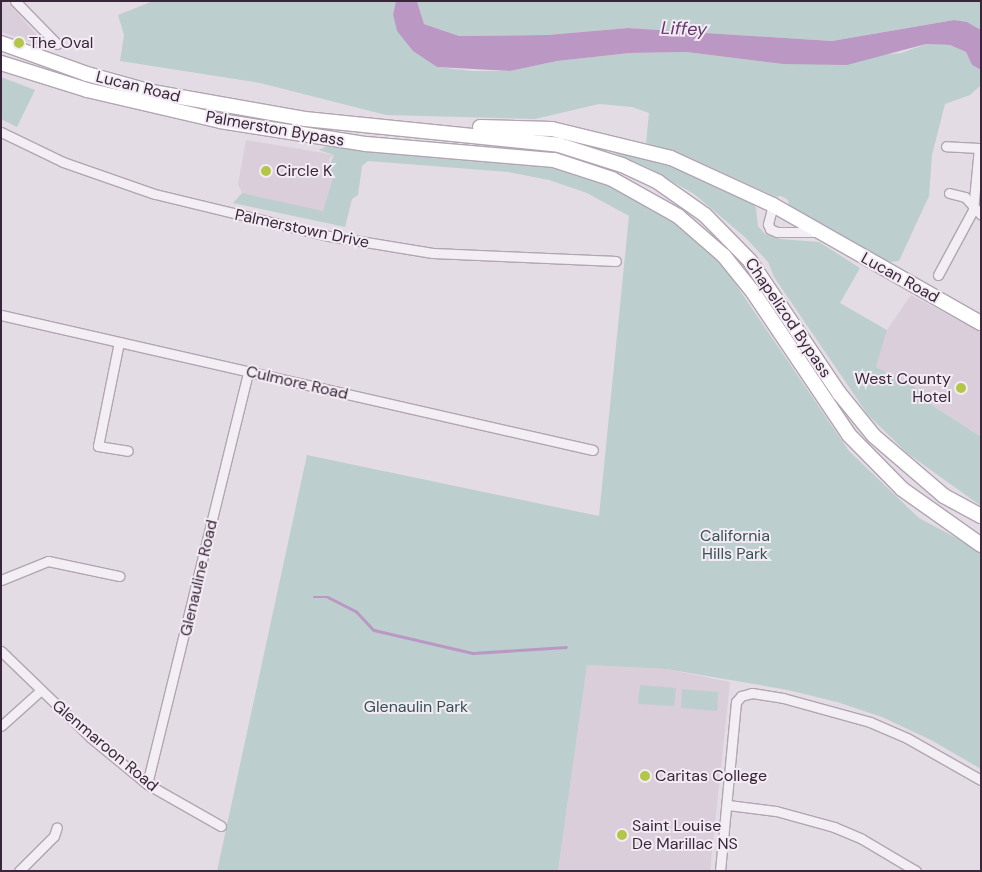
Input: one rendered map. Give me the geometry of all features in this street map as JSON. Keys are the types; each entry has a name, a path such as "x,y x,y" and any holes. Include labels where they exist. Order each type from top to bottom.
{"main road":[{"path":"6,45 4,55 15,68"},
{"name":"Lucan Road","path":"6,45 106,80 215,105 305,119 427,129"},
{"name":"Palmerston Bypass","path":"1,63 87,90 274,131 366,144 554,160"},
{"path":"427,129 513,127 588,136 671,158 774,205"},
{"name":"Chapelizod Bypass","path":"427,129 559,145 622,165 686,200 750,261 839,393 874,436 944,496 981,516"},
{"name":"Chapelizod Bypass","path":"554,160 612,179 650,199 701,234 753,292 849,435 902,490 981,544"},
{"name":"Lucan Road","path":"774,205 981,323"},
{"name":"Chapelizod Bypass","path":"948,522 981,536"}],"street":[{"path":"15,1 57,44"},
{"name":"Palmerstown Drive","path":"1,132 63,162 155,194 329,236 433,253 616,261"},
{"path":"938,275 977,212 979,148 946,146"},
{"path":"949,193 965,198 977,212"},
{"name":"Lucan Road","path":"774,205 768,224 770,229 777,232 820,232"},
{"name":"Culmore Road","path":"1,315 593,450"},
{"path":"119,342 98,446 128,451"},
{"name":"Glenauline Road","path":"147,784 248,372"},
{"path":"1,580 48,561 119,576"},
{"name":"Glenmaroon Road","path":"1,651 40,690 147,784 221,826"},
{"path":"1,726 40,690"},
{"path":"720,871 728,805 736,702 740,696 752,693 783,698 870,722 923,746 981,780"},
{"path":"728,805 776,811 834,828 862,839 901,867 916,871"},
{"path":"19,871 54,836 57,828"}],"shaded area":[{"path":"1,1 7,1 48,48 1,32"},
{"path":"396,1 417,1 424,24 459,36 547,35 628,28 832,41 954,20 967,22 981,30 981,70 972,65 966,52 950,45 926,44 847,65 783,64 686,52 630,53 557,61 510,71 437,67 413,51 397,31 393,14"},
{"path":"246,140 335,155 330,158 328,168 334,174 323,212 242,193 238,184"},
{"path":"911,295 981,332 981,437 921,398 918,390 876,367 887,330"},
{"name":"Caritas College","path":"587,665 666,669 730,682 710,871 558,871"}],"green space":[{"path":"153,1 396,1 393,14 437,67 473,71 510,71 557,61 630,53 686,52 783,64 901,53 926,44 950,45 966,52 972,65 981,70 981,85 970,95 945,104 932,155 929,196 899,261 887,262 789,205 788,200 781,196 776,197 686,156 646,143 649,113 632,107 599,104 535,119 386,115 260,83 120,61 124,35 118,15"},
{"path":"417,1 981,1 981,30 967,22 954,20 832,41 628,28 547,35 459,36 424,24"},
{"path":"1,77 35,90 17,127 1,119"},
{"path":"330,144 554,164 596,178 677,221 704,244 726,270 849,451 919,518 981,551 981,769 931,740 882,717 837,702 788,690 666,669 587,665 558,871 217,871 307,455 599,516 629,216 587,193 549,180 508,172 368,161 362,166 358,195 352,199 345,227 233,203 242,193 323,211 334,174 328,168 334,155 319,150"},
{"path":"594,144 682,169 751,201 756,208 758,226 765,234 780,239 819,242 860,268 840,303 887,330 876,367 910,384 918,390 921,398 981,437 981,506 907,453 868,415 774,277 768,262 746,238 694,194 649,168"},
{"path":"640,685 676,688 674,706 638,704"},
{"path":"682,689 718,692 717,711 681,708"}],"waterway":[{"path":"314,597 328,597 356,611 374,630 473,653 566,647"}],"place":[{"name":"The Oval","path":"19,43"},
{"name":"Circle K","path":"266,171"},
{"name":"West County Hotel","path":"961,388"},
{"name":"Caritas College","path":"645,776"},
{"name":"Saint Louise De Marillac NS","path":"622,835"}],"water label":[{"name":"Liffey","path":"684,29"}],"park label":[{"name":"California Hills Park","path":"735,545"},
{"name":"Glenaulin Park","path":"416,707"}]}
